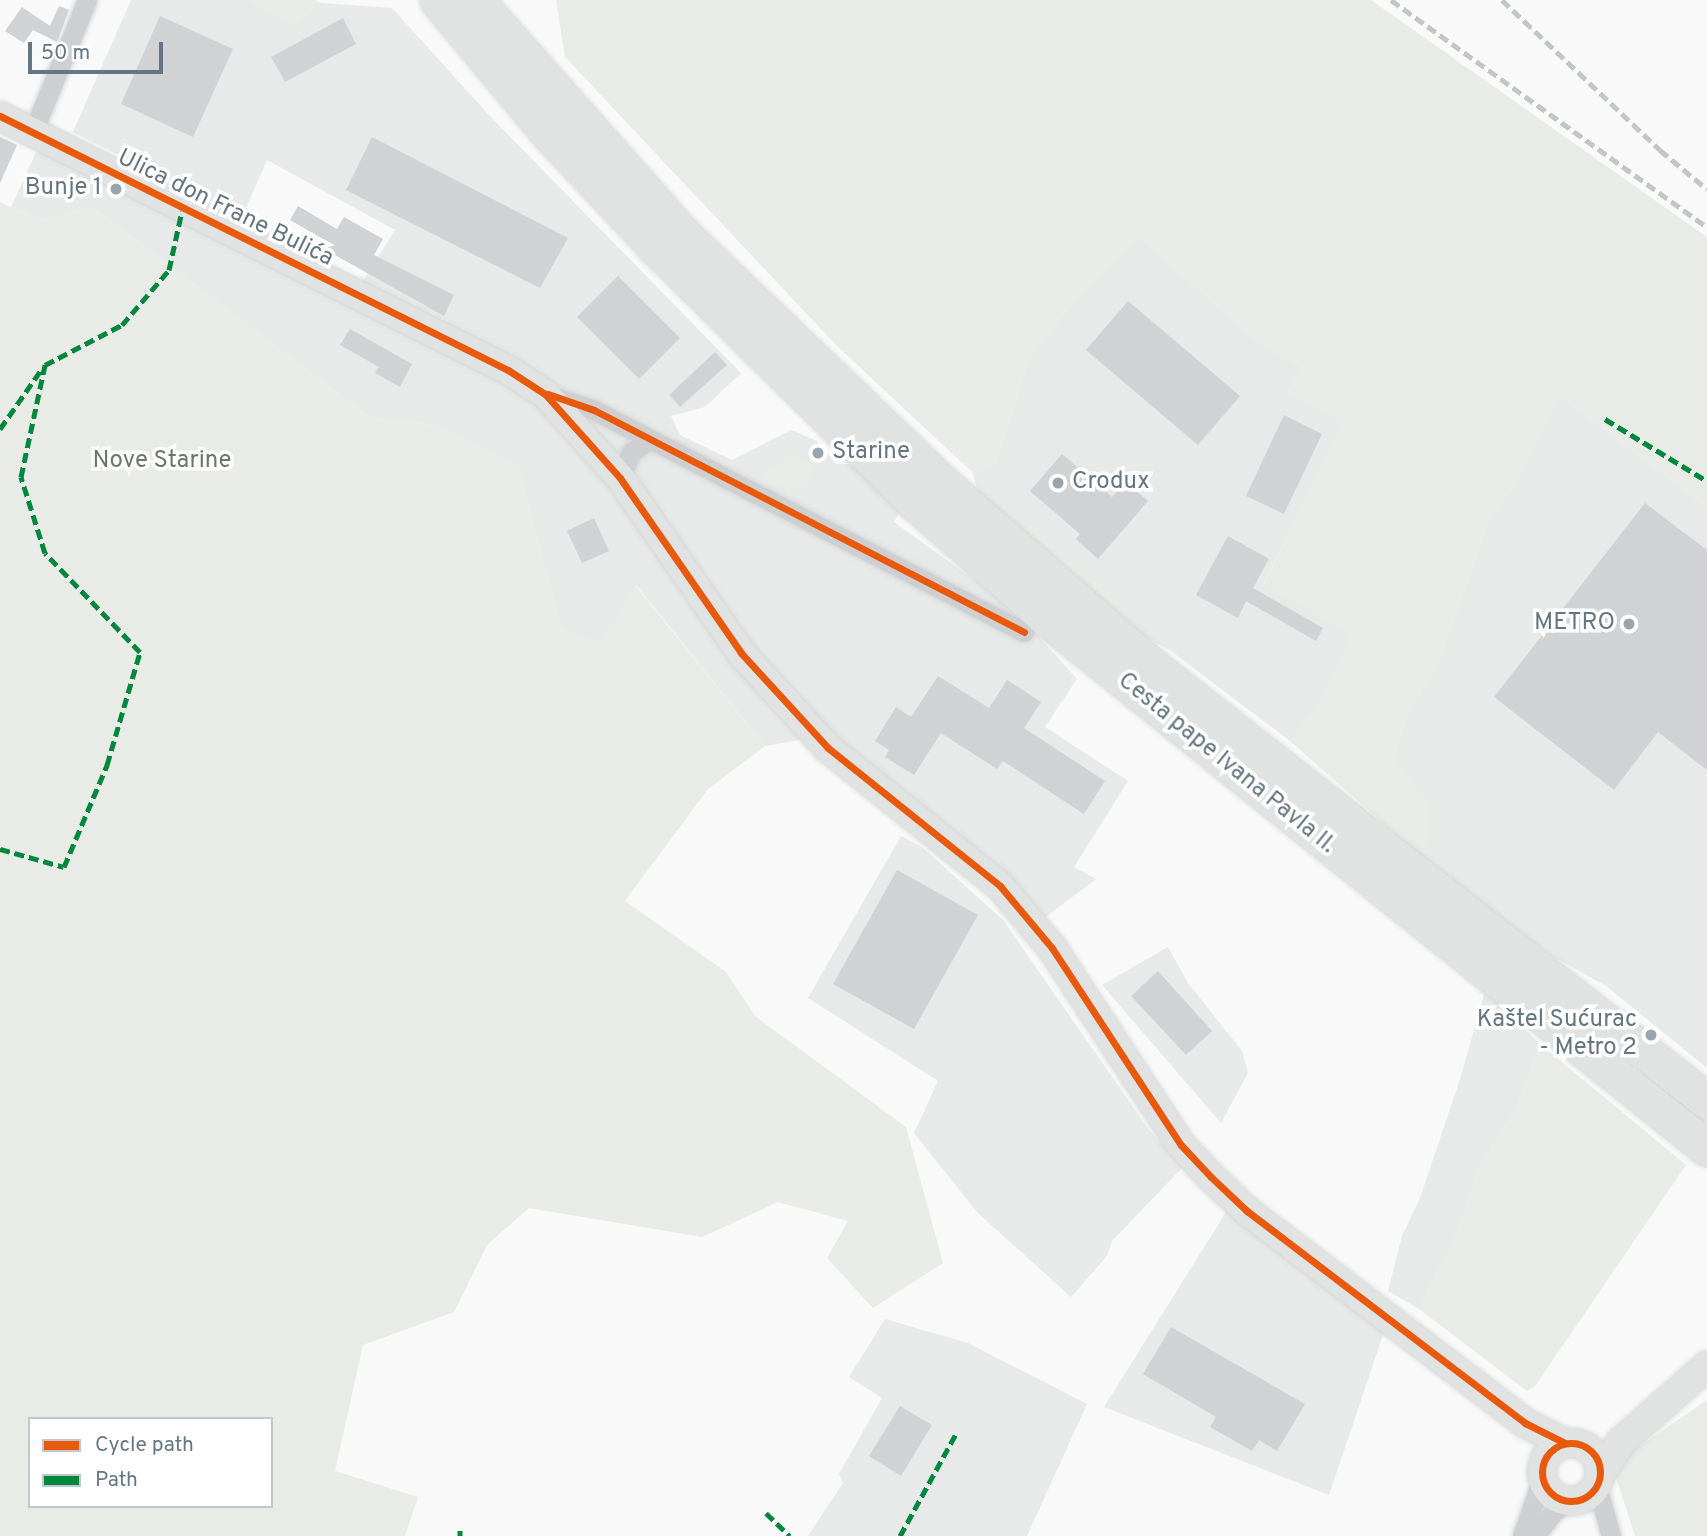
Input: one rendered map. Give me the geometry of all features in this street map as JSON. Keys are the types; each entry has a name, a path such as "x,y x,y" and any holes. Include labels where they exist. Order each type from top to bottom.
{"highway":[{"path":"438,0 549,133 778,350"},
{"path":"475,0 778,350"},
{"name":"Cesta pape Ivana Pavla II.","path":"778,350 942,483 1159,672 1707,1101"},
{"name":"Cesta pape Ivana Pavla II.","path":"778,350 917,503 1044,616 1707,1149"}],"street":[{"path":"32,134 87,0"},
{"name":"Ulica don Frane Bulića","path":"0,116 508,370 545,394 620,478 741,653 828,748 1000,886 1052,948 1181,1145 1211,1177 1247,1212 1525,1423 1559,1457 1552,1495 1587,1490"},
{"path":"545,394 571,401 650,439 1024,632"},
{"path":"620,478 631,452 650,439"},
{"path":"1535,1536 1555,1510 1587,1490 1612,1452 1643,1421 1707,1366"},
{"path":"1522,1536 1559,1457 1643,1421"},
{"path":"1559,1457 1596,1457 1587,1490 1611,1536"}],"shaded area":[{"path":"131,0 251,0 292,24 321,3 392,8 488,114 741,373 705,407 671,416 680,435 732,460 791,430 817,441 836,464 859,464 903,506 894,522 1012,607 1077,679 1045,727 1128,781 1074,867 1096,879 1039,922 829,735 765,746 636,585 600,645 561,628 518,468 434,425 370,418 93,208 40,221 11,207 40,144 349,303 395,230 267,160 242,217 73,132"},
{"path":"1139,236 1262,345 1304,367 1288,391 1343,424 1264,583 1351,635 1322,702 1290,741 1171,651 1128,628 981,500 972,472 996,462 1029,357 1080,293"},
{"path":"1559,395 1707,507 1707,1068 1606,986 1552,956 1425,860 1394,759 1406,715 1437,666 1489,519 1516,483"},
{"path":"901,836 922,847 1003,920 1149,1130 1183,1167 1112,1241 1107,1256 1071,1297 978,1213 914,1133 938,1081 808,998"},
{"path":"1168,947 1188,983 1242,1051 1248,1073 1221,1123 1102,985"},
{"path":"1485,991 1540,1044 1517,1107 1479,1168 1455,1239 1419,1309 1388,1291 1402,1236 1420,1198 1461,1076"},
{"path":"1228,1209 1386,1326 1329,1495 1104,1407"},
{"path":"885,1319 968,1343 1087,1404 1027,1536 808,1536 843,1483 839,1474 882,1398 849,1377"}],"green space":[{"path":"251,0 315,0 321,3 292,24"},
{"path":"556,0 1371,0 1707,237 1707,507 1559,395 1516,483 1489,519 1437,666 1406,715 1394,759 1431,803 1425,860 1290,741 1322,702 1350,635 1264,584 1342,424 1288,391 1304,367 1262,345 1139,236 1080,293 1029,357 996,462 972,472 836,345 565,57"},
{"name":"Nove Starine","path":"0,202 40,221 93,208 370,418 434,425 518,468 561,628 600,645 635,585 765,746 708,789 625,901 726,972 755,1016 906,1127 943,1263 873,1308 827,1258 848,1221 778,1202 702,1237 529,1208 487,1245 454,1312 363,1345 335,1471 418,1497 405,1536 0,1536"},
{"path":"793,454 813,467 808,487 789,491 760,476"},
{"path":"984,494 996,497 1128,611 1130,625 981,500"},
{"path":"1540,1044 1686,1165 1535,1386 1527,1391 1419,1309 1455,1239 1479,1168 1517,1107"},
{"path":"1707,1400 1707,1536 1635,1536 1612,1465"}],"building":[{"path":"59,6 69,10 57,42 33,30 24,43 5,31 22,7 50,26"},
{"path":"160,16 233,49 193,137 121,104"},
{"path":"343,18 356,44 285,82 271,57"},
{"path":"0,137 17,145 0,183"},
{"path":"372,137 568,238 540,288 346,190"},
{"path":"298,206 337,229 344,217 383,239 374,255 454,295 444,316 326,250 330,243 290,220"},
{"path":"618,276 680,338 639,379 577,317"},
{"path":"1128,301 1240,396 1198,445 1086,350"},
{"path":"350,329 412,364 400,387 375,373 379,367 340,345"},
{"path":"715,352 727,365 680,407 669,395"},
{"path":"1284,415 1322,434 1284,514 1246,496"},
{"path":"1062,454 1112,497 1126,482 1148,501 1098,559 1076,539 1080,534 1030,491"},
{"name":"METRO","path":"1645,503 1707,550 1707,770 1658,732 1614,790 1494,697"},
{"path":"594,518 609,551 582,563 567,531"},
{"path":"1228,536 1269,559 1253,588 1323,628 1316,641 1246,601 1238,618 1196,595"},
{"path":"938,676 989,708 1007,680 1041,702 1024,728 1105,781 1084,814 1003,761 997,769 941,733 914,775 885,757 889,750 875,741 896,707 911,717"},
{"path":"897,870 978,915 914,1029 833,984"},
{"path":"1158,971 1212,1031 1186,1055 1131,996"},
{"path":"1171,1327 1305,1404 1277,1451 1259,1440 1252,1451 1210,1427 1216,1417 1143,1374"},
{"path":"900,1406 932,1425 901,1476 869,1456"}],"railway":[{"path":"1391,0 1707,227"},
{"path":"1502,0 1660,150 1707,189"}],"marked path":[{"path":"0,849 64,867 107,765 140,652 45,553 21,477 45,365 122,325 169,270 182,211"},
{"path":"0,429 41,370"},
{"path":"1605,419 1707,481"},
{"path":"900,1536 957,1432"},
{"path":"766,1513 790,1536"},
{"path":"460,1530 460,1536"}],"cycle path":[{"path":"0,116 508,370 545,394 620,478 741,653 828,748 1000,886 1052,948 1181,1145 1211,1177 1247,1211 1525,1423 1565,1443"},
{"path":"548,394 594,410 1024,632"},
{"path":"1565,1443 1577,1443 1592,1451 1600,1466 1600,1472 1600,1478 1592,1493 1577,1501 1565,1501 1550,1493 1542,1478 1542,1466 1550,1451 1565,1443"}],"place":[{"name":"Bunje 1","path":"116,189"},
{"name":"Starine","path":"818,453"},
{"name":"Crodux","path":"1058,483"},
{"name":"METRO","path":"1629,624"},
{"name":"Kaštel Sućurac - Metro 2","path":"1651,1035"}]}
